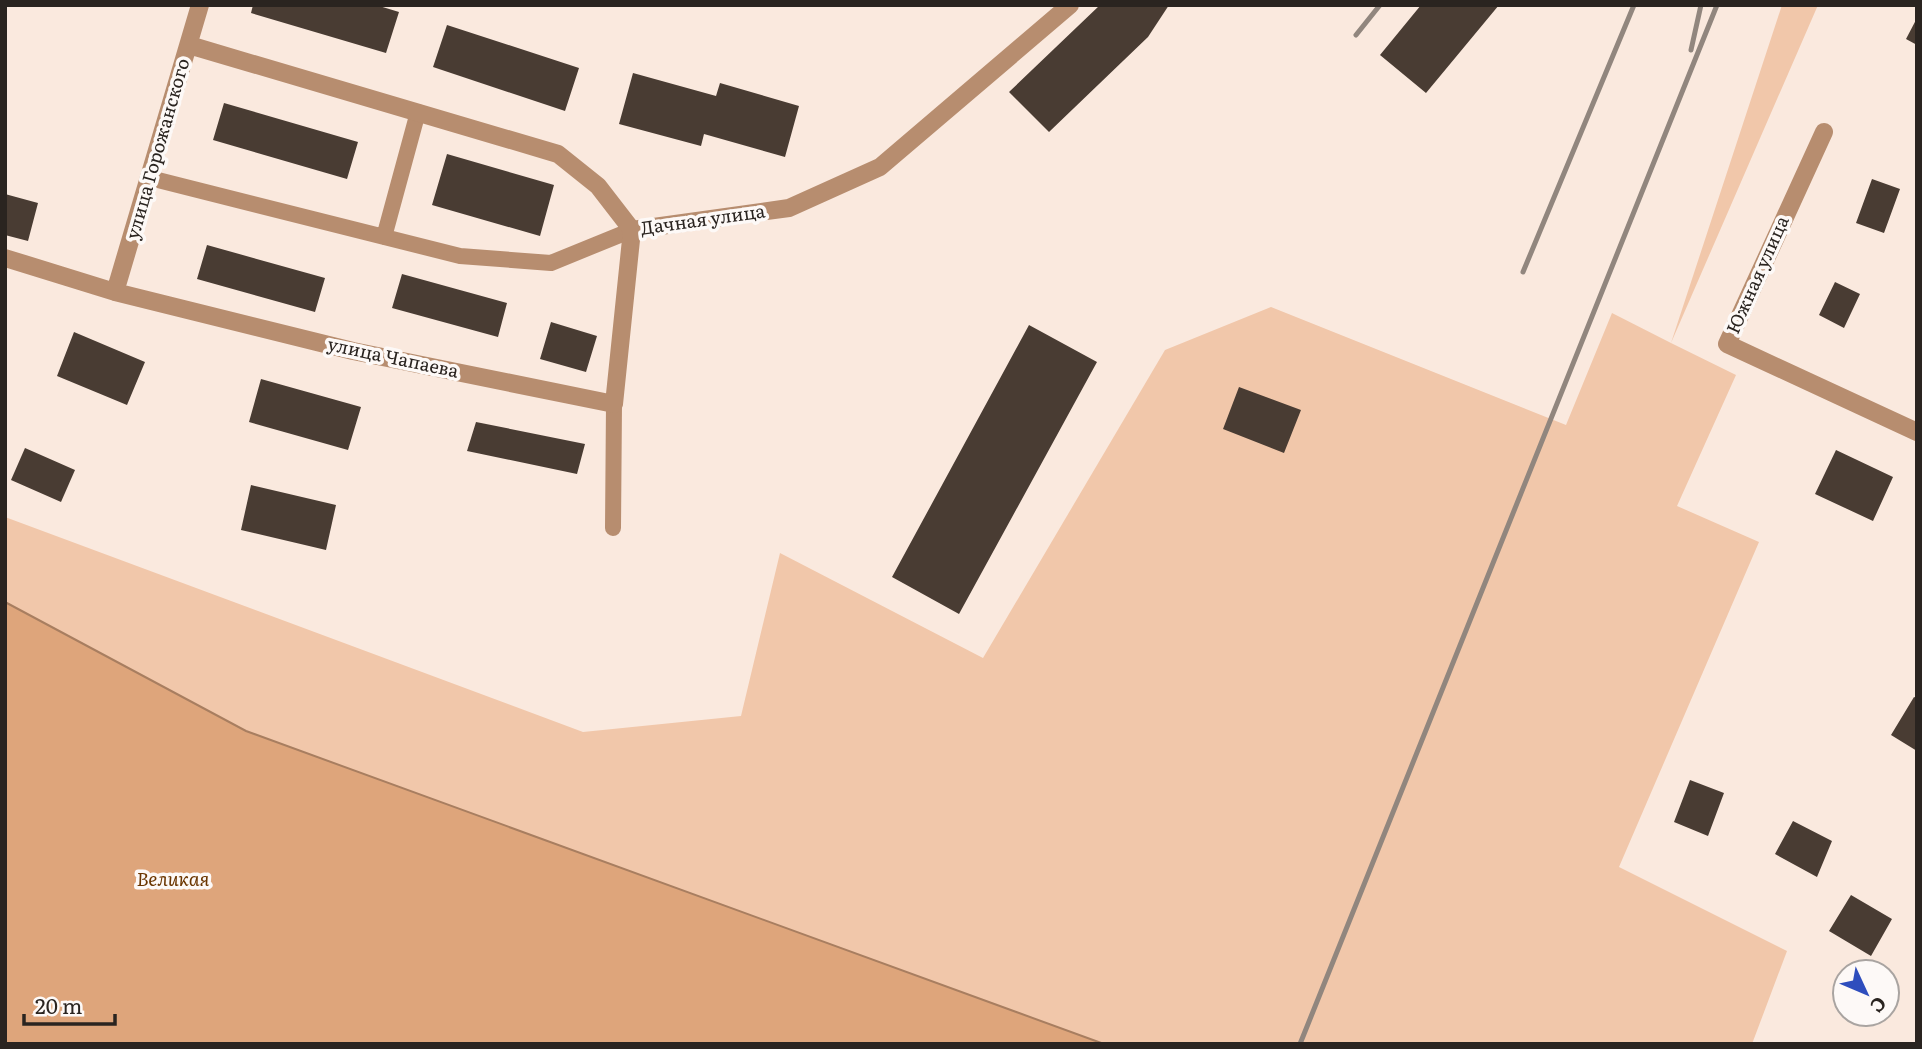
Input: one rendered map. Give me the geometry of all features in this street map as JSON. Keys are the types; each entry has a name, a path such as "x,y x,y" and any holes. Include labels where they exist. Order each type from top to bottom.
{"street":[{"name":"улица Горожанского","path":"115,292 200,5"},
{"name":"Дачная улица","path":"188,45 558,153 598,186 632,230 789,208 880,167 1070,5"},
{"name":"Южная улица","path":"1824,132 1727,344 1917,432"},
{"path":"614,404 632,230"},
{"name":"улица Чапаева","path":"5,258 115,292 353,351 614,404"}],"lane":[{"path":"384,237 418,112"},
{"path":"150,178 460,256 551,263 632,230"},
{"path":"613,528 614,404"}],"shaded area":[{"path":"1782,5 1818,5 1671,343"},
{"path":"1271,307 1566,425 1612,313 1736,375 1677,506 1759,542 1619,867 1787,951 1752,1044 1104,1044 245,731 5,602 5,517 583,732 741,716 780,553 983,658 1165,350"}],"water":[{"name":"Великая","path":"5,602 246,731 1104,1044 5,1044"}],"building":[{"path":"253,5 376,5 399,12 386,53 251,13"},
{"path":"1100,5 1169,5 1148,37 1049,132 1009,92"},
{"path":"1421,5 1499,5 1426,93 1380,55"},
{"path":"1917,18 1917,45 1906,39"},
{"path":"447,25 579,68 565,111 433,67"},
{"path":"633,73 716,96 720,83 799,106 785,157 704,134 701,146 619,124"},
{"path":"224,103 358,142 347,179 213,140"},
{"path":"447,154 554,185 540,236 432,205"},
{"path":"1872,179 1900,189 1884,233 1856,223"},
{"path":"5,194 38,203 28,241 5,235"},
{"path":"207,245 325,278 315,312 197,279"},
{"path":"402,274 507,303 498,337 392,308"},
{"path":"1835,282 1860,294 1844,328 1819,315"},
{"path":"551,322 597,336 586,372 540,359"},
{"path":"1029,325 1097,362 959,614 892,577"},
{"path":"74,332 145,362 127,405 57,376"},
{"path":"261,379 361,407 348,450 249,422"},
{"path":"1239,387 1301,410 1284,453 1223,429"},
{"path":"476,422 585,444 577,474 467,451"},
{"path":"25,448 75,470 61,502 11,480"},
{"path":"1836,450 1893,477 1873,521 1815,494"},
{"path":"251,485 336,505 326,550 241,530"},
{"path":"1914,697 1917,698 1917,751 1891,735"},
{"path":"1690,780 1724,793 1708,836 1674,822"},
{"path":"1793,821 1832,841 1817,877 1775,854"},
{"path":"1851,895 1892,919 1871,956 1829,931"}],"railway":[{"path":"1356,35 1380,5"},
{"path":"1523,272 1634,5"},
{"path":"1691,50 1701,5"},
{"path":"1300,1044 1717,5"}]}
